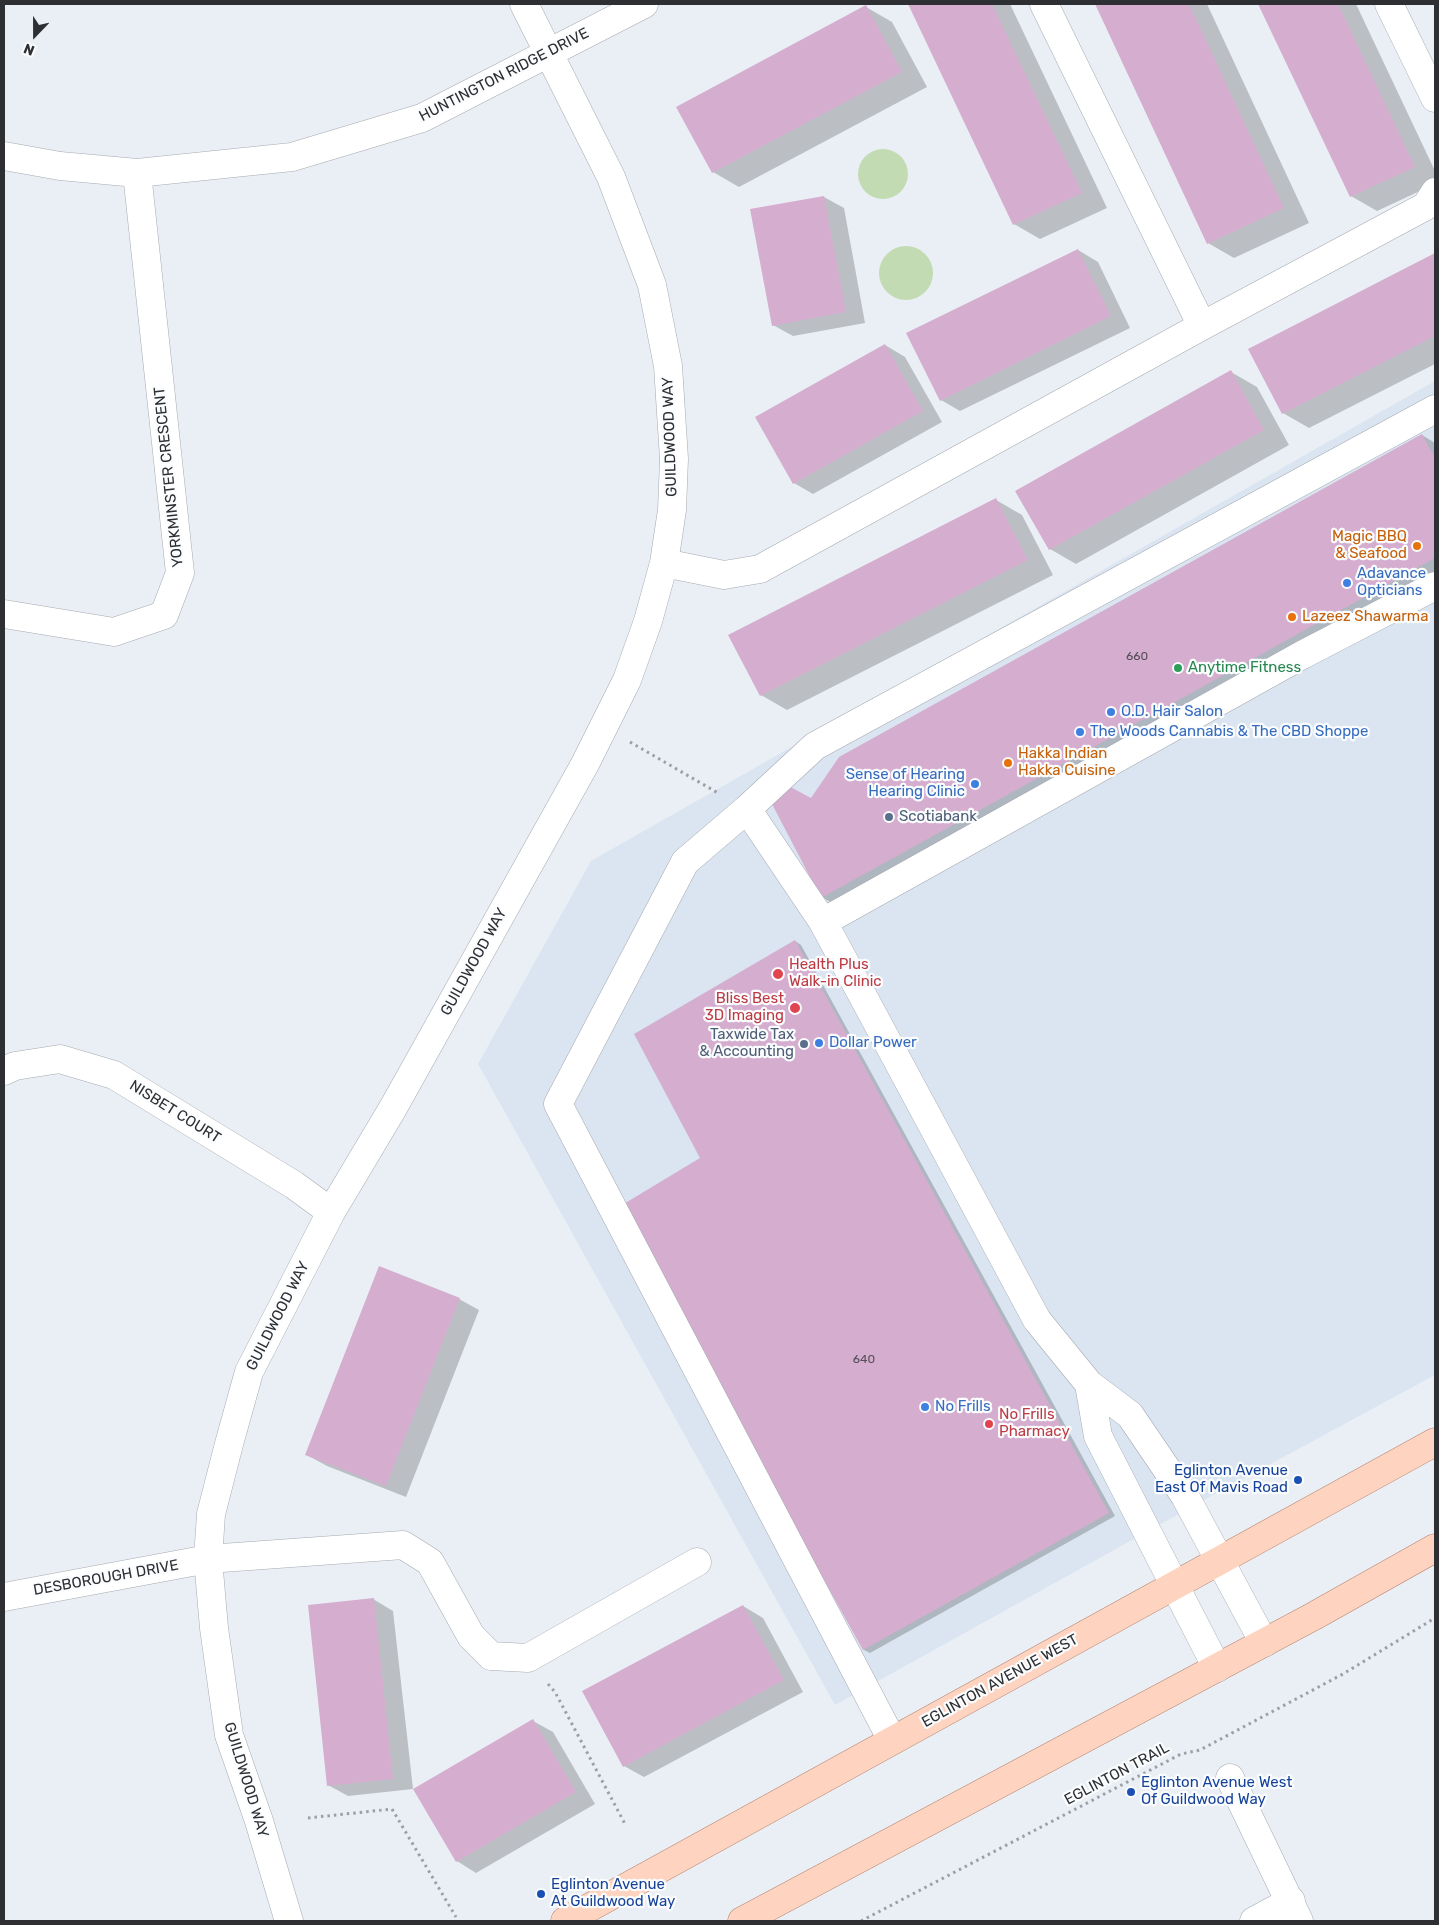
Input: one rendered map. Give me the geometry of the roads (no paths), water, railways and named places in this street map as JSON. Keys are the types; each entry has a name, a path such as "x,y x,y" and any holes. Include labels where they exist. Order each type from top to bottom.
{"main road":[{"name":"EGLINTON AVENUE WEST","path":"565,1921 1435,1442"},
{"path":"742,1921 1264,1643 1435,1548"}],"street":[{"name":"GUILDWOOD WAY","path":"289,1921 259,1821 229,1735 214,1628 208,1559 211,1514 249,1372 331,1212 586,764 627,680 648,621 664,563 672,510 674,459 668,366 652,285 611,177 524,4"},
{"name":"HUNTINGTON RIDGE DRIVE","path":"4,156 60,166 136,173 292,157 422,118 644,4"},
{"path":"1044,4 1202,326"},
{"path":"1389,4 1435,98"},
{"name":"YORKMINSTER CRESCENT","path":"4,614 114,632 164,615 180,573 136,173"},
{"path":"664,563 724,575 760,569 1202,326 1426,206 1435,192"},
{"path":"892,1740 558,1104 685,862 815,746 1435,409"},
{"path":"823,922 1302,655 1435,586"},
{"path":"746,809 823,922 1037,1320 1088,1384 1130,1415 1185,1496 1264,1643"},
{"name":"NISBET COURT","path":"4,1071 15,1066 60,1059 114,1075 294,1185 331,1212"},
{"path":"1088,1384 1098,1436 1217,1668"},
{"name":"DESBOROUGH DRIVE","path":"4,1597 208,1559 404,1545 430,1562 470,1636 491,1656 528,1658 697,1562"},
{"path":"1230,1778 1295,1911 1254,1921"}],"place":[{"name":"Magic BBQ & Seafood","path":"1417,546"},
{"name":"Adavance Opticians","path":"1347,583"},
{"name":"Lazeez Shawarma","path":"1292,617"},
{"name":"Anytime Fitness","path":"1178,668"},
{"name":"O.D. Hair Salon","path":"1111,712"},
{"name":"The Woods Cannabis & The CBD Shoppe","path":"1080,732"},
{"name":"Hakka Indian Hakka Cuisine","path":"1008,763"},
{"name":"Sense of Hearing Hearing Clinic","path":"975,784"},
{"name":"Scotiabank","path":"889,817"},
{"name":"Health Plus Walk-in Clinic","path":"778,974"},
{"name":"Bliss Best 3D Imaging","path":"795,1008"},
{"name":"Dollar Power","path":"819,1043"},
{"name":"Taxwide Tax & Accounting","path":"804,1044"},
{"name":"No Frills","path":"925,1407"},
{"name":"No Frills Pharmacy","path":"989,1424"},
{"name":"Eglinton Avenue East Of Mavis Road","path":"1298,1480"},
{"name":"Eglinton Avenue West Of Guildwood Way","path":"1131,1792"},
{"name":"Eglinton Avenue At Guildwood Way","path":"541,1894"}]}
